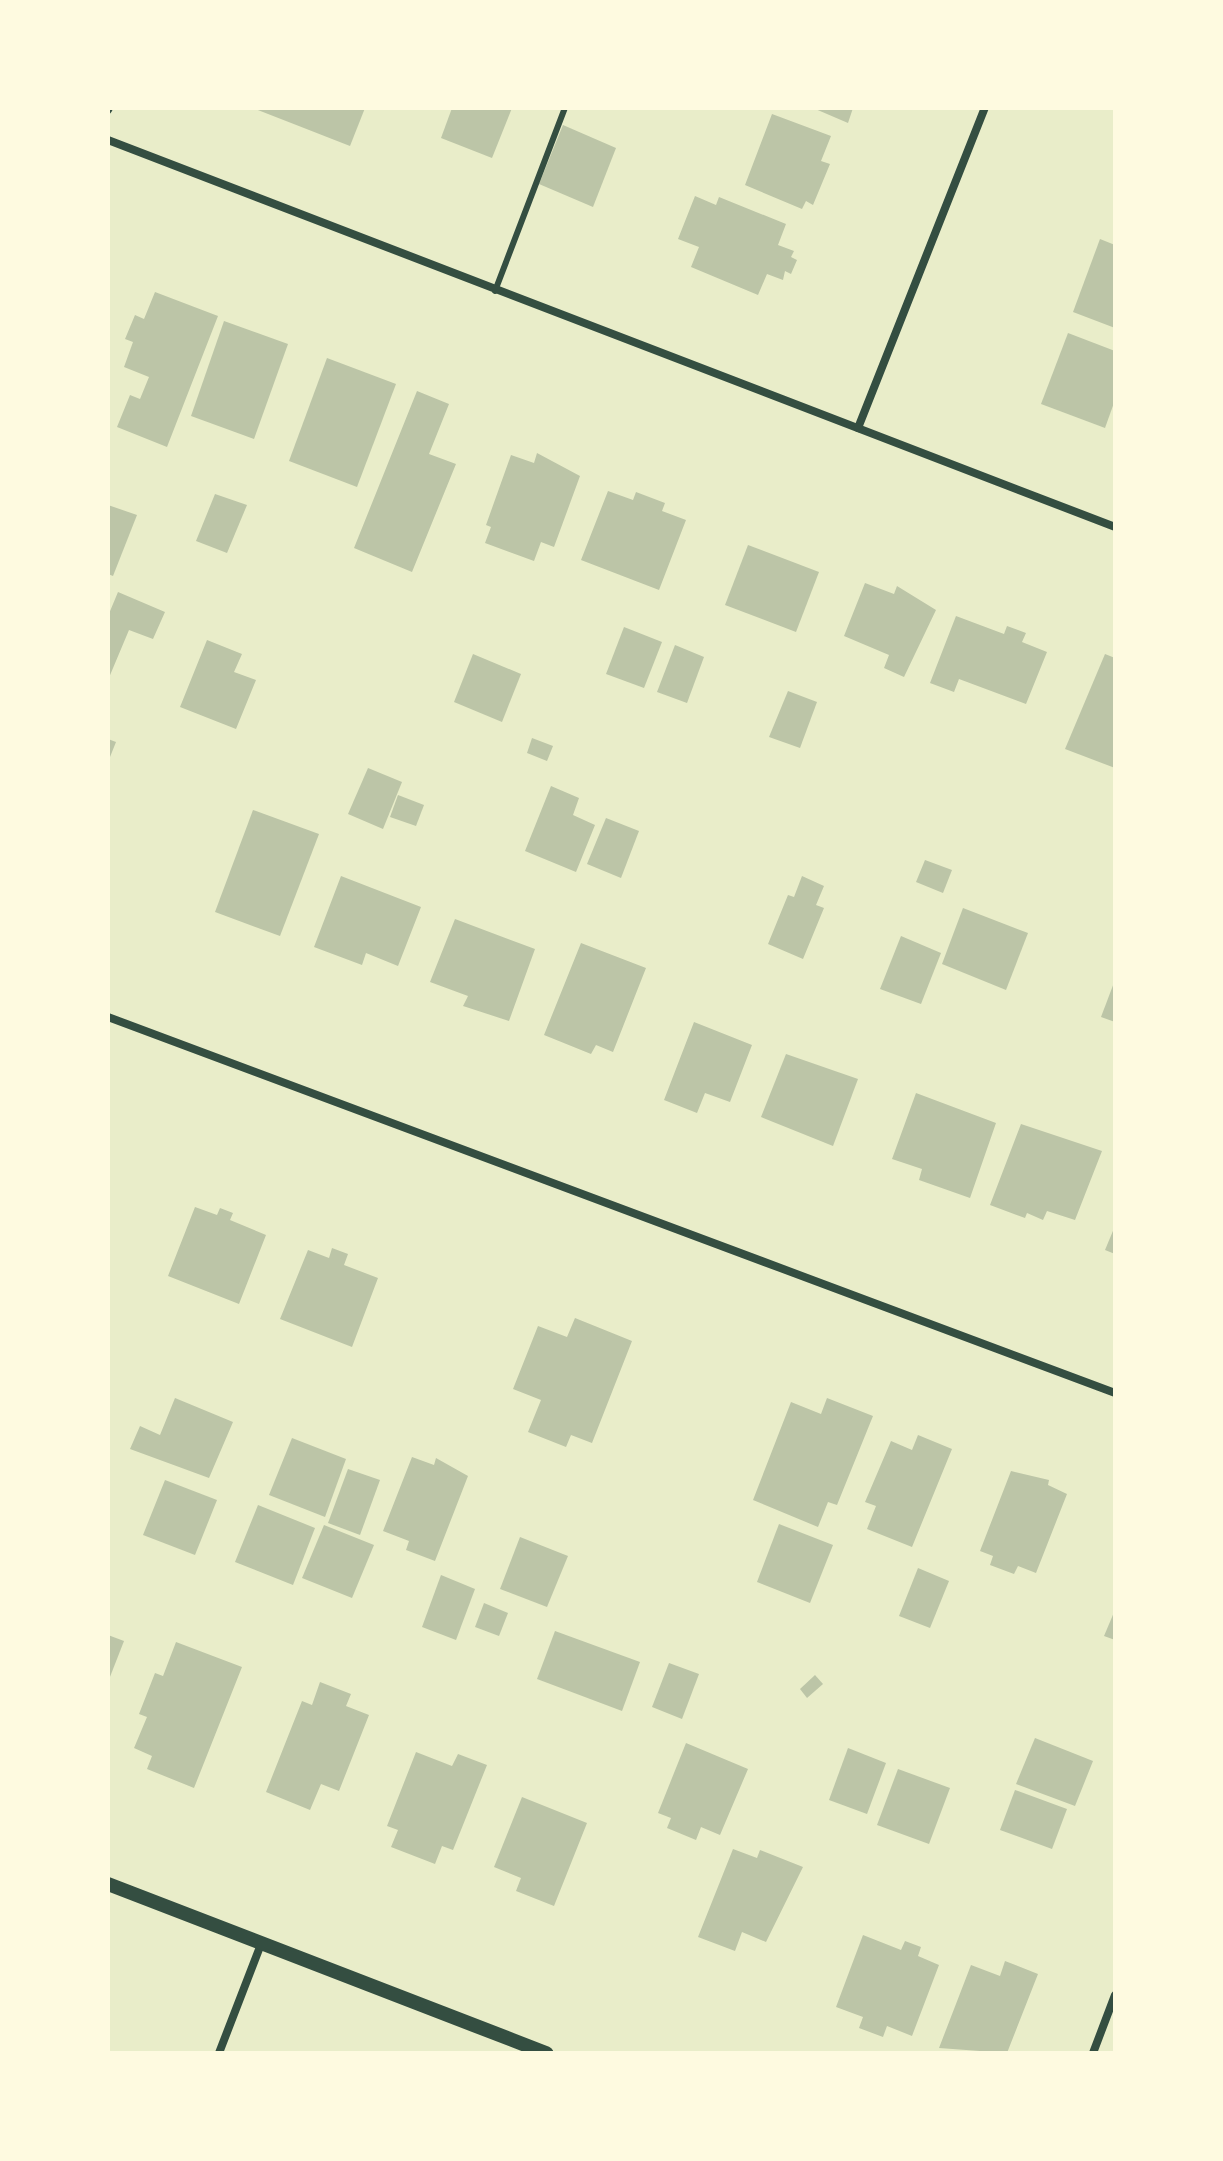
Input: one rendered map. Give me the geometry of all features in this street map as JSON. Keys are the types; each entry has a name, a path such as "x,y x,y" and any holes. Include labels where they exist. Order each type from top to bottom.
{"street":[{"path":"858,428 985,108"},
{"path":"108,140 1115,527"},
{"path":"108,1017 1115,1393"},
{"path":"108,1884 547,2053"},
{"path":"219,2053 261,1944"},
{"path":"1093,2053 1115,1995"}],"lane":[{"path":"495,291 565,108"}],"building":[{"path":"253,108 365,108 350,146"},
{"path":"452,108 512,108 492,158 441,138"},
{"path":"813,108 853,108 848,123"},
{"path":"772,114 831,136 821,161 830,164 813,205 806,201 802,209 745,185"},
{"path":"563,125 616,148 593,207 539,184"},
{"path":"695,196 716,205 719,197 786,224 778,245 794,251 791,257 797,260 791,274 785,271 783,280 767,274 758,295 691,267 699,247 678,239"},
{"path":"1100,239 1115,245 1115,328 1073,312"},
{"path":"155,292 218,316 167,447 117,427 130,395 140,399 149,377 124,367 133,342 125,339 135,315 144,319"},
{"path":"224,321 288,344 254,439 191,416"},
{"path":"1068,333 1115,351 1115,400 1105,428 1041,404"},
{"path":"327,358 396,384 357,487 289,461"},
{"path":"417,391 449,404 429,454 456,464 412,572 354,548"},
{"path":"537,453 580,476 554,547 541,542 534,561 485,543 491,527 486,525 511,455 534,463"},
{"path":"608,491 633,500 636,492 665,503 662,511 686,520 659,590 581,560"},
{"path":"215,494 247,505 227,553 196,541"},
{"path":"108,505 137,515 113,576 108,574"},
{"path":"748,545 819,572 796,632 725,605"},
{"path":"865,583 894,594 897,586 936,610 904,677 884,668 889,655 844,636"},
{"path":"118,592 165,612 153,639 129,630 108,680 108,616"},
{"path":"956,616 1004,634 1007,626 1026,633 1022,642 1047,652 1026,704 959,679 954,692 930,683"},
{"path":"624,627 662,642 644,688 606,674"},
{"path":"207,640 242,654 234,672 256,680 236,729 180,707"},
{"path":"675,645 704,657 687,703 657,692"},
{"path":"473,654 521,674 502,722 454,702"},
{"path":"1105,654 1115,658 1115,768 1065,749"},
{"path":"788,691 817,702 800,748 769,737"},
{"path":"532,738 553,746 547,761 527,753"},
{"path":"108,739 116,742 108,762"},
{"path":"368,768 402,782 383,829 348,814"},
{"path":"551,786 579,798 573,815 595,825 576,872 525,851"},
{"path":"398,795 424,805 416,826 390,817"},
{"path":"253,810 319,834 280,936 215,912"},
{"path":"606,818 639,831 621,878 587,864"},
{"path":"925,860 952,870 943,893 916,882"},
{"path":"341,876 421,907 398,966 366,953 362,965 314,947"},
{"path":"802,876 824,886 816,905 824,908 803,959 768,944 788,895 794,897"},
{"path":"963,908 1028,933 1006,990 942,964"},
{"path":"455,919 535,949 509,1021 463,1006 468,996 430,982"},
{"path":"901,936 941,953 921,1004 880,989"},
{"path":"581,943 646,968 613,1052 596,1045 591,1054 544,1035"},
{"path":"1115,980 1115,1022 1101,1017"},
{"path":"694,1022 752,1045 730,1102 705,1093 697,1113 664,1100"},
{"path":"786,1054 858,1079 833,1146 761,1117"},
{"path":"916,1093 996,1123 970,1198 919,1180 922,1169 892,1159"},
{"path":"1021,1124 1102,1151 1075,1220 1047,1211 1043,1220 1027,1213 1025,1218 990,1205"},
{"path":"195,1207 217,1215 220,1208 233,1213 230,1220 266,1235 239,1304 168,1276"},
{"path":"1115,1226 1115,1254 1105,1250"},
{"path":"332,1248 348,1254 344,1265 378,1278 352,1347 280,1319 308,1250 329,1258"},
{"path":"575,1318 632,1341 592,1443 571,1435 566,1447 528,1432 541,1400 513,1389 538,1326 567,1337"},
{"path":"175,1398 233,1422 209,1478 130,1449 140,1426 160,1435"},
{"path":"827,1398 873,1416 837,1505 828,1502 818,1527 753,1500 791,1402 821,1414"},
{"path":"918,1435 952,1449 912,1547 867,1529 876,1506 865,1502 891,1441 912,1450"},
{"path":"292,1438 346,1459 325,1517 269,1495"},
{"path":"412,1457 434,1465 436,1458 468,1476 435,1561 406,1550 409,1541 383,1531"},
{"path":"348,1469 380,1480 360,1535 328,1523"},
{"path":"1011,1471 1049,1480 1048,1485 1067,1494 1036,1573 1018,1566 1014,1574 990,1565 993,1556 980,1551"},
{"path":"165,1480 217,1500 195,1555 143,1535"},
{"path":"258,1505 315,1528 293,1585 235,1562"},
{"path":"779,1524 833,1545 810,1603 757,1582"},
{"path":"324,1525 374,1545 352,1598 302,1578"},
{"path":"520,1537 568,1556 547,1607 500,1589"},
{"path":"918,1568 949,1581 930,1628 899,1616"},
{"path":"441,1575 475,1589 456,1640 422,1627"},
{"path":"484,1603 508,1613 499,1636 475,1627"},
{"path":"1115,1610 1115,1640 1104,1636"},
{"path":"555,1631 640,1662 622,1711 537,1679"},
{"path":"108,1635 124,1641 108,1682"},
{"path":"176,1642 242,1667 194,1788 147,1769 152,1756 134,1748 147,1717 139,1714 155,1673 163,1676"},
{"path":"669,1663 699,1674 682,1719 652,1707"},
{"path":"815,1675 823,1684 807,1698 800,1689"},
{"path":"320,1682 351,1694 346,1706 369,1715 339,1791 321,1784 310,1810 266,1792 302,1701 312,1705"},
{"path":"1035,1738 1093,1761 1075,1806 1016,1784"},
{"path":"686,1743 748,1769 720,1835 701,1827 696,1840 667,1828 671,1818 658,1813"},
{"path":"848,1748 886,1763 867,1814 829,1800"},
{"path":"416,1752 452,1766 458,1754 487,1765 453,1850 442,1846 435,1864 391,1847 398,1830 387,1826"},
{"path":"898,1769 950,1788 929,1844 877,1825"},
{"path":"1015,1790 1067,1809 1052,1849 1000,1830"},
{"path":"522,1797 587,1823 554,1906 516,1891 521,1878 494,1867"},
{"path":"733,1849 757,1858 760,1850 803,1867 766,1942 742,1932 735,1951 698,1937"},
{"path":"863,1935 901,1950 905,1941 921,1947 918,1956 939,1965 912,2036 887,2026 883,2037 859,2028 863,2017 836,2007"},
{"path":"1005,1961 1038,1974 1007,2053 939,2048 971,1965 1000,1976"}]}
